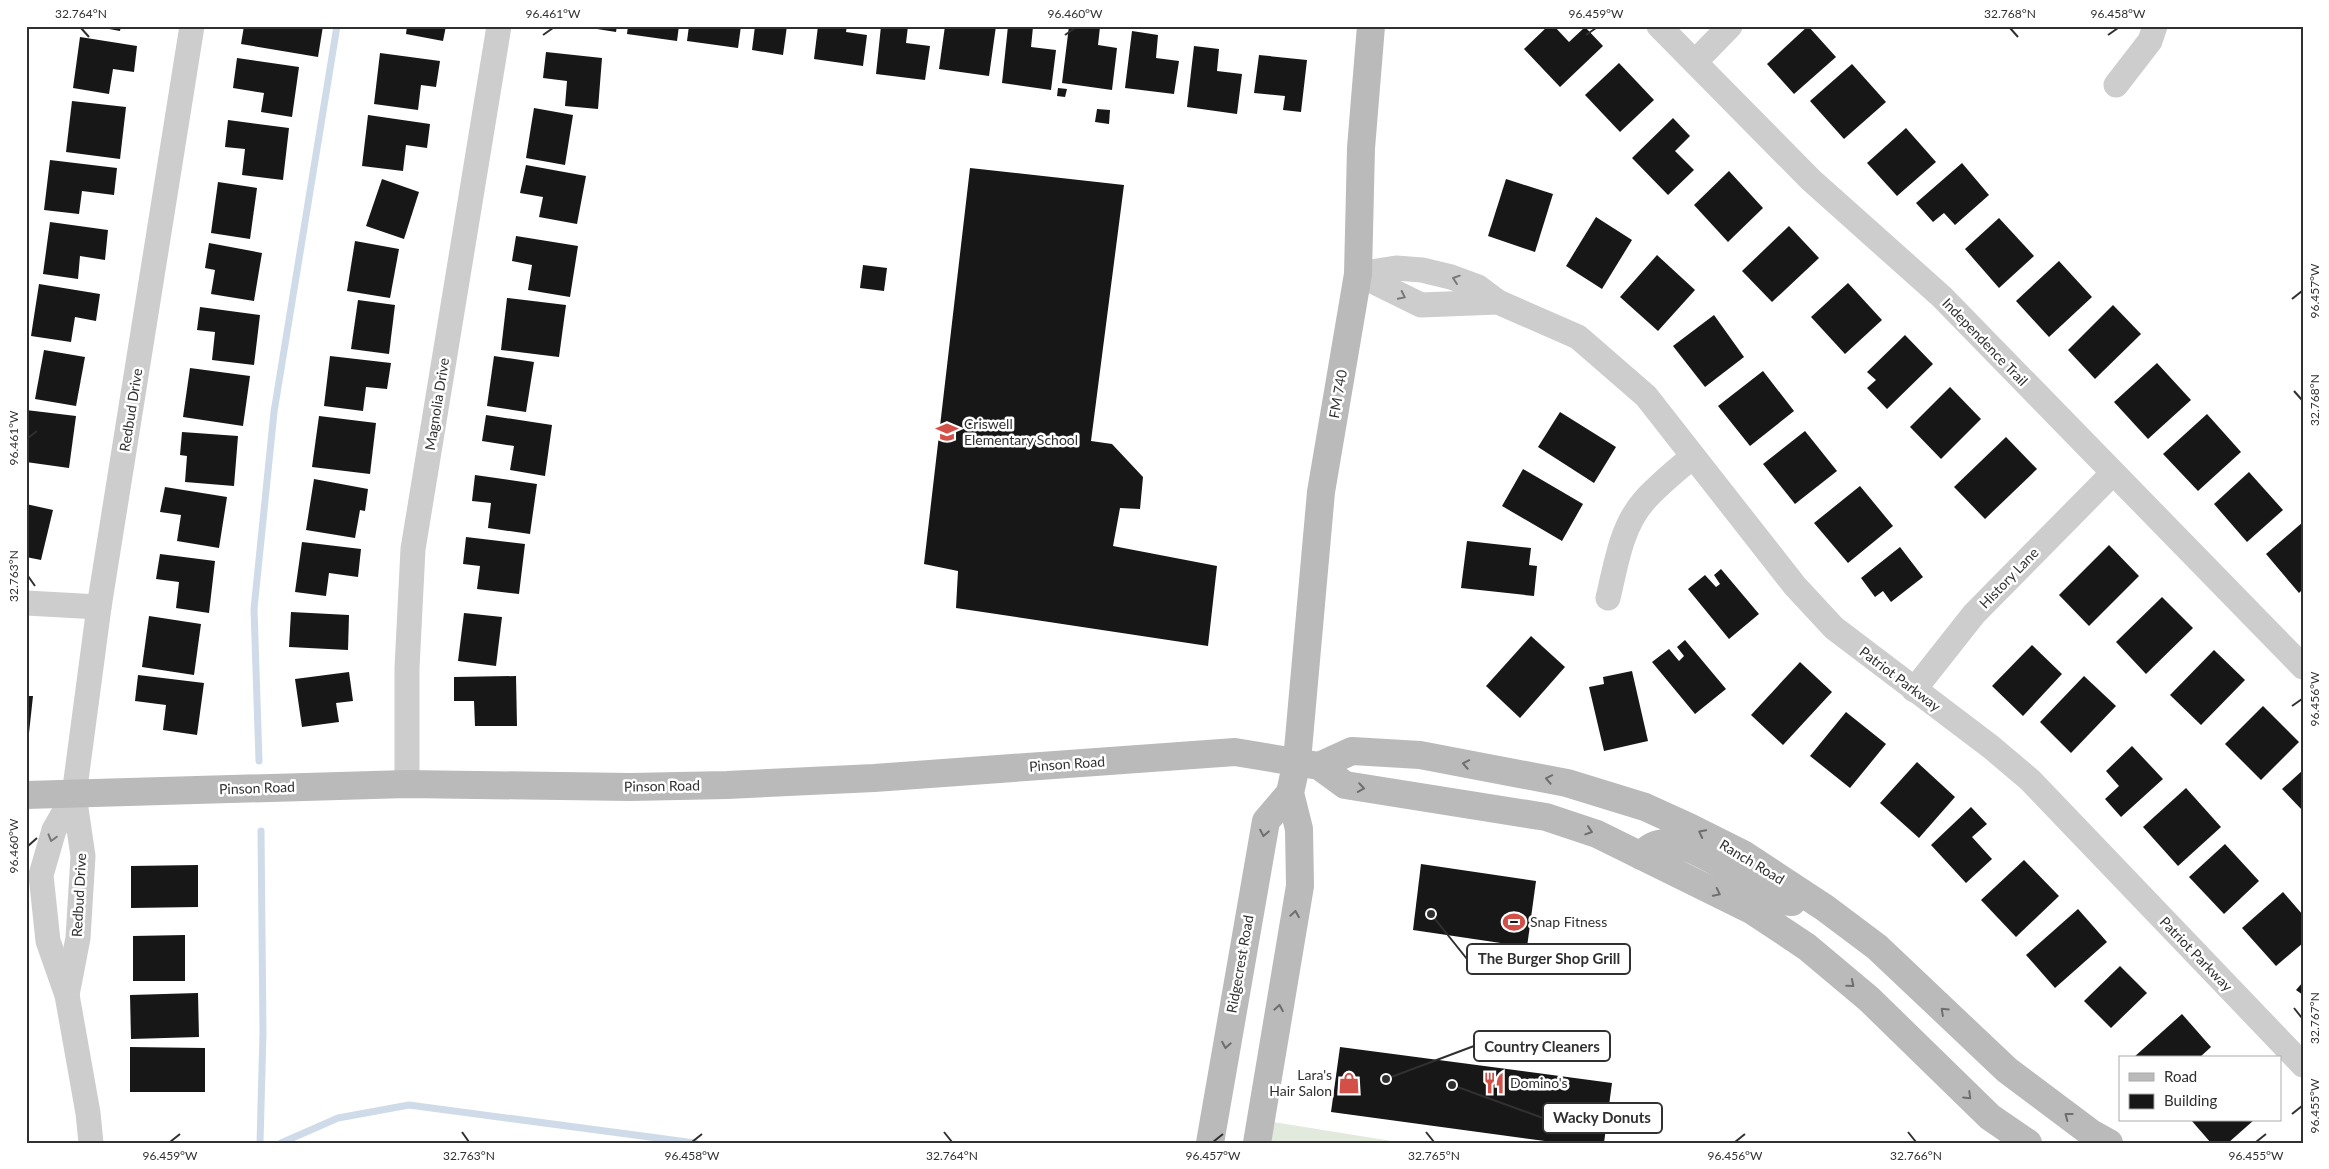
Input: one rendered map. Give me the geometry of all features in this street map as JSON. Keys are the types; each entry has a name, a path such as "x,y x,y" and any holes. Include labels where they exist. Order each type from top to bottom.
{"main road":[{"name":"FM 740","path":"1308,764 1321,492 1358,274 1362,148 1370,26"},
{"name":"Ranch Road","path":"1308,764 1352,751 1420,755 1567,783 1645,806 1743,854 1825,908 1877,947 2007,1070 2091,1133 2109,1143"},
{"name":"Pinson Road","path":"26,795 407,784 630,788 727,785 884,778 1236,752 1308,764"},
{"name":"Ridgecrest Road","path":"1210,1143 1266,821 1290,793 1308,764"},
{"path":"1308,764 1346,785 1546,817 1597,834 1753,911 1807,947 1869,999 1990,1117 2028,1143"},
{"name":"Ridgecrest Road","path":"1257,1143 1300,886 1299,829 1290,793"},
{"path":"1641,856 1649,846 1675,844 1704,856 1781,900 1825,908"}],"street":[{"name":"Redbud Drive","path":"67,995 78,938 83,856 74,795 99,607 192,26"},
{"name":"Magnolia Drive","path":"407,784 406,668 413,550 499,26"},
{"name":"Independence Trail","path":"1659,26 1811,180 1942,297 2112,474 2303,667"},
{"path":"1695,62 1730,26"},
{"path":"2116,85 2150,41 2155,26"},
{"name":"Patriot Parkway","path":"1358,274 1396,268 1422,270 1451,277 1478,287 1498,302 1578,337 1646,396 1795,586 1834,628 1991,747 2030,780 2303,1065"},
{"name":"Patriot Parkway","path":"1358,274 1421,305 1498,302"},
{"path":"1608,598 1622,542 1631,520 1643,501 1692,457"},
{"name":"History Lane","path":"1914,690 1974,614 2112,474"},
{"path":"26,603 99,607"},
{"name":"Redbud Drive","path":"74,795 54,830 42,875 48,941 67,995 88,1113 91,1143"}],"shaded area":[{"path":"1273,1122 1404,1143 1270,1143"}],"building":[{"path":"93,26 121,26 120,31"},
{"path":"244,26 323,26 318,57 241,44"},
{"path":"407,26 446,26 443,41 406,34"},
{"path":"578,26 617,26 616,32"},
{"path":"628,26 679,26 677,41 627,34"},
{"path":"689,26 741,26 738,48 687,41"},
{"path":"755,26 787,26 783,55 752,50"},
{"path":"818,26 847,26 846,32 867,35 863,66 814,59"},
{"path":"881,26 908,26 906,43 930,46 925,80 876,74"},
{"path":"945,26 996,26 989,76 939,69"},
{"path":"1008,26 1033,27 1031,47 1056,50 1051,90 1002,83"},
{"path":"1069,26 1100,27 1098,45 1117,48 1112,90 1062,83"},
{"path":"1548,26 1554,26 1569,42 1585,27 1603,46 1560,87 1524,49"},
{"path":"1808,26 1836,57 1794,94 1767,64"},
{"path":"1132,31 1158,35 1156,58 1179,61 1174,94 1125,88"},
{"path":"80,37 137,46 134,72 113,69 109,94 73,88"},
{"path":"1194,46 1219,49 1217,71 1242,74 1237,114 1187,107"},
{"path":"546,52 602,58 598,109 565,106 567,81 543,78"},
{"path":"380,53 440,61 436,87 421,85 418,110 374,104"},
{"path":"1259,55 1307,60 1301,112 1283,110 1285,96 1254,93"},
{"path":"237,58 299,67 292,117 261,112 264,93 233,88"},
{"path":"1619,63 1654,100 1620,132 1585,95"},
{"path":"1852,64 1886,102 1844,139 1810,101"},
{"path":"1058,88 1067,89 1065,97 1057,96"},
{"path":"72,101 126,107 120,159 66,152"},
{"path":"534,108 573,115 565,165 526,158"},
{"path":"1097,109 1110,110 1109,124 1095,122"},
{"path":"368,115 430,124 427,148 406,145 403,171 362,166"},
{"path":"1673,118 1690,136 1675,151 1694,170 1668,195 1632,158"},
{"path":"228,120 289,128 283,180 242,175 245,149 225,147"},
{"path":"1906,128 1936,162 1897,196 1867,163"},
{"path":"50,160 117,168 114,195 82,191 79,214 44,210"},
{"path":"1962,163 1989,195 1955,225 1944,213 1933,222 1916,203"},
{"path":"526,165 586,176 577,224 539,217 543,197 520,193"},
{"path":"970,168 1124,185 1091,441 1112,444 1143,477 1140,509 1120,508 1113,546 1217,566 1208,646 956,608 958,571 924,564"},
{"path":"1729,171 1763,208 1728,242 1694,205"},
{"path":"382,179 419,192 404,239 366,226"},
{"path":"1506,179 1553,194 1535,252 1488,236"},
{"path":"218,182 257,188 250,239 211,233"},
{"path":"1596,217 1632,240 1602,289 1566,266"},
{"path":"1999,218 2034,256 1999,288 1965,249"},
{"path":"50,222 108,230 105,260 80,256 78,279 43,274"},
{"path":"1789,226 1819,258 1772,302 1742,271"},
{"path":"516,236 578,246 570,297 528,290 532,265 512,261"},
{"path":"355,241 399,249 390,298 347,291"},
{"path":"209,243 262,253 254,301 211,294 215,270 205,268"},
{"path":"1657,255 1695,290 1658,331 1620,297"},
{"path":"2059,261 2092,297 2049,337 2016,301"},
{"path":"863,265 887,268 884,291 860,288"},
{"path":"1848,283 1882,320 1845,354 1811,317"},
{"path":"39,284 100,294 96,321 75,317 71,342 31,336"},
{"path":"507,298 566,305 559,357 501,350"},
{"path":"358,300 395,305 389,354 351,349"},
{"path":"2113,305 2141,334 2095,379 2068,350"},
{"path":"200,307 260,315 254,365 212,360 215,332 197,330"},
{"path":"1714,315 1744,357 1705,387 1673,346"},
{"path":"1905,335 1933,364 1887,409 1867,388 1876,380 1867,372"},
{"path":"44,350 85,357 76,406 35,399"},
{"path":"330,356 391,363 387,389 366,387 363,411 324,406"},
{"path":"494,356 534,362 526,412 487,406"},
{"path":"2157,363 2191,400 2148,439 2114,402"},
{"path":"190,368 250,376 243,426 183,417"},
{"path":"1763,371 1794,411 1750,446 1718,406"},
{"path":"1950,387 1981,419 1941,459 1910,427"},
{"path":"26,410 76,416 69,468 26,462"},
{"path":"1560,412 1616,447 1594,483 1538,447"},
{"path":"2207,414 2241,452 2198,491 2163,454"},
{"path":"486,415 552,425 545,476 510,470 514,446 482,441"},
{"path":"319,416 376,423 370,474 312,467"},
{"path":"1805,431 1837,471 1795,504 1763,464"},
{"path":"182,432 238,436 234,486 185,482 187,456 180,455"},
{"path":"2006,437 2037,469 1985,519 1954,487"},
{"path":"1523,469 1583,504 1562,541 1502,506"},
{"path":"2249,472 2283,510 2247,542 2214,504"},
{"path":"475,475 537,484 530,534 488,528 491,503 472,501"},
{"path":"314,479 368,489 365,511 360,510 355,538 306,530"},
{"path":"1860,486 1893,526 1848,563 1814,523"},
{"path":"165,487 227,497 219,548 177,541 181,515 160,512"},
{"path":"26,504 53,510 41,560 26,557"},
{"path":"2303,522 2303,589 2299,593 2266,554"},
{"path":"466,537 525,544 519,594 477,589 480,566 463,564"},
{"path":"1467,541 1531,548 1529,565 1537,566 1534,596 1461,588"},
{"path":"302,542 361,549 358,577 329,573 326,596 295,592"},
{"path":"2109,545 2139,576 2089,626 2059,595"},
{"path":"1900,547 1923,577 1891,602 1883,591 1875,597 1861,578"},
{"path":"160,554 215,561 209,613 176,608 179,582 156,579"},
{"path":"1721,569 1759,614 1729,639 1688,589 1705,575 1716,587 1720,584 1714,575"},
{"path":"2162,597 2193,628 2146,674 2116,642"},
{"path":"291,612 349,615 348,650 289,647"},
{"path":"464,613 502,617 496,666 458,661"},
{"path":"149,616 201,624 194,675 142,667"},
{"path":"1531,636 1565,667 1520,718 1486,686"},
{"path":"1685,640 1726,689 1695,714 1652,662 1669,649 1679,661 1684,656 1677,647"},
{"path":"2032,645 2062,674 2023,716 1992,686"},
{"path":"2214,650 2245,680 2201,725 2170,695"},
{"path":"1800,662 1832,692 1783,745 1751,715"},
{"path":"1632,671 1648,741 1604,751 1589,687 1604,684 1603,677"},
{"path":"349,672 353,701 336,703 339,722 302,727 295,679"},
{"path":"138,675 204,683 197,735 163,730 166,705 135,701"},
{"path":"516,676 517,726 475,726 474,701 454,701 454,677"},
{"path":"2084,676 2116,706 2071,753 2040,722"},
{"path":"26,696 33,696 29,733 26,733"},
{"path":"2263,706 2299,742 2261,780 2225,744"},
{"path":"1846,712 1886,744 1850,788 1810,756"},
{"path":"2132,746 2163,779 2121,817 2105,799 2119,786 2106,771"},
{"path":"1917,762 1955,797 1919,838 1880,803"},
{"path":"2303,770 2303,811 2282,789"},
{"path":"2186,788 2221,827 2178,866 2143,827"},
{"path":"1971,807 1987,824 1972,837 1992,859 1966,883 1931,845"},
{"path":"2225,844 2259,881 2224,914 2189,877"},
{"path":"2024,860 2059,896 2016,937 1981,900"},
{"path":"1421,864 1536,881 1527,947 1413,930"},
{"path":"198,865 198,907 131,908 131,866"},
{"path":"2283,892 2303,915 2303,943 2276,966 2242,928"},
{"path":"2078,909 2107,942 2055,988 2026,955"},
{"path":"185,935 185,981 133,981 133,936"},
{"path":"2120,966 2147,993 2111,1028 2084,1001"},
{"path":"2303,982 2303,995 2296,990"},
{"path":"198,993 199,1037 131,1039 130,995"},
{"path":"2182,1014 2211,1047 2201,1056 2135,1056"},
{"path":"130,1047 205,1048 205,1092 130,1092"},
{"path":"1340,1047 1612,1083 1604,1143 1560,1143 1331,1112"},
{"path":"2193,1122 2252,1122 2228,1143 2211,1143"}],"waterway":[{"path":"259,761 254,609 274,412 337,26"},
{"path":"260,1143 263,1033 261,831"},
{"path":"281,1143 338,1118 409,1105 695,1143"}],"place":[{"name":"Criswell Elementary School","path":"947,432"},
{"name":"The Burger Shop Grill","path":"1431,914"},
{"name":"Snap Fitness","path":"1514,922"},
{"name":"Country Cleaners","path":"1386,1079"},
{"name":"Lara's Hair Salon","path":"1349,1083"},
{"name":"Domino's","path":"1494,1083"},
{"name":"Wacky Donuts","path":"1452,1085"}]}
